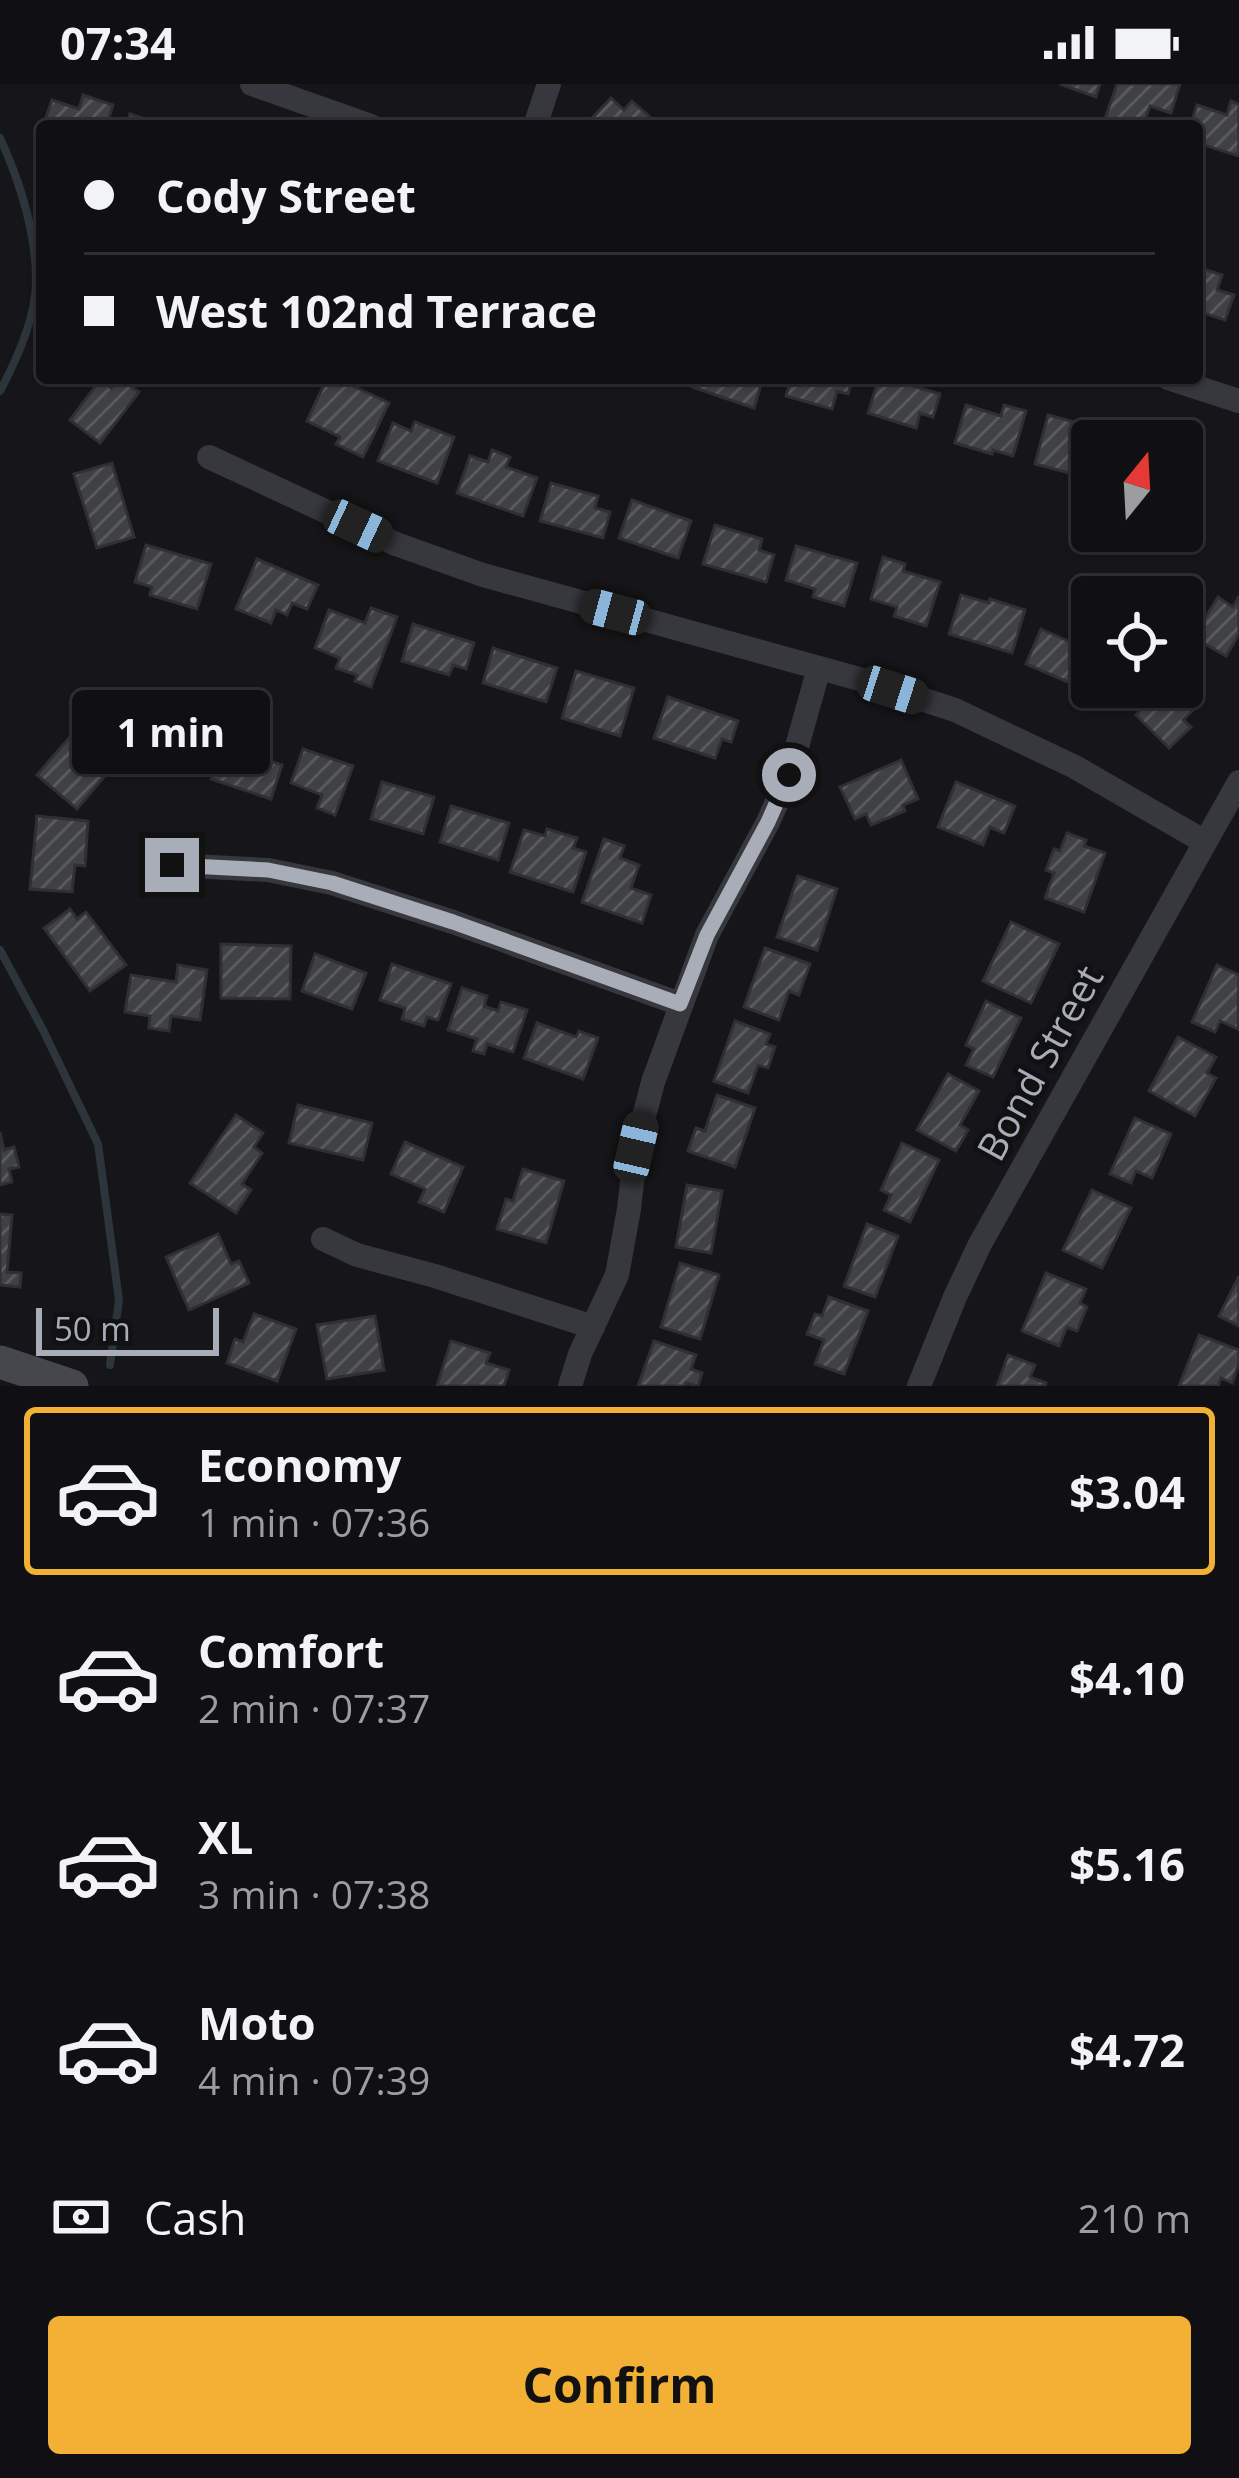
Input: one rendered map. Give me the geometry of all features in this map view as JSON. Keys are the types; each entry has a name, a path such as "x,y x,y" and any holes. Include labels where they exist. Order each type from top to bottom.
{"main road":[{"path":"0,1362 72,1386"}],"street":[{"path":"252,84 354,120"},
{"path":"538,120 549,84"},
{"path":"1187,384 1239,401"},
{"path":"209,457 396,544 483,575 955,710 1022,740 1205,842"},
{"path":"570,1386 617,1274 642,1120 680,1004 707,935 789,775 819,668"},
{"name":"Bond Street","path":"920,1386 980,1244 1239,782"},
{"path":"172,865 268,870 332,883 680,1004"},
{"path":"323,1239 357,1255 593,1327"}],"building":[{"path":"1060,84 1100,84 1096,97"},
{"path":"1117,84 1180,84 1171,113 1150,106 1145,120 1105,119"},
{"path":"83,95 113,105 108,120 45,120 52,100 79,109"},
{"path":"611,98 624,110 632,101 653,120 596,120 593,117"},
{"path":"1231,101 1239,104 1239,156 1203,145 1203,120 1192,120 1197,105 1227,115"},
{"path":"1203,269 1222,275 1217,290 1234,295 1225,320 1203,313"},
{"path":"97,384 111,388 128,384 139,392 100,443 70,420"},
{"path":"324,384 349,384 389,403 363,457 336,444 340,437 307,421"},
{"path":"693,384 761,384 754,408"},
{"path":"789,384 851,384 848,394 837,391 832,409 786,396"},
{"path":"877,384 907,384 940,394 933,417 920,413 916,428 868,413"},
{"path":"966,405 1001,416 1004,405 1026,411 1013,456 955,443"},
{"path":"1048,415 1071,421 1071,473 1035,464"},
{"path":"415,422 454,437 437,483 378,461 393,423 411,431"},
{"path":"492,450 510,457 506,467 537,478 523,516 457,493 470,456 488,462"},
{"path":"112,463 134,537 97,548 74,474"},
{"path":"551,483 598,496 595,508 610,512 603,538 540,521"},
{"path":"632,500 691,521 678,558 619,538"},
{"path":"715,525 762,539 759,550 774,555 766,582 703,564"},
{"path":"146,545 211,564 197,609 150,595 152,587 135,582"},
{"path":"796,546 857,563 844,606 813,597 815,589 786,580"},
{"path":"883,557 905,564 903,571 940,582 926,626 894,616 897,607 871,599"},
{"path":"257,559 318,585 307,609 292,603 287,615 276,610 271,623 236,609"},
{"path":"961,595 1025,610 1012,653 949,634"},
{"path":"1239,596 1239,634 1226,656 1203,643 1203,621 1218,597 1233,607"},
{"path":"371,608 397,617 371,687 355,681 357,675 336,668 340,658 315,648 329,610 365,623"},
{"path":"413,624 474,643 466,669 453,665 449,675 402,661"},
{"path":"1041,629 1071,642 1071,684 1026,664"},
{"path":"493,648 557,668 546,702 483,683"},
{"path":"576,671 634,688 620,736 562,718"},
{"path":"668,697 738,721 731,742 722,739 715,758 654,738"},
{"path":"1143,708 1195,708 1183,720 1191,727 1169,748 1136,715"},
{"path":"194,714 196,758 135,761 133,717"},
{"path":"81,724 120,758 77,809 37,775"},
{"path":"223,745 282,765 271,799 211,779"},
{"path":"303,749 353,766 335,815 317,808 322,795 291,783"},
{"path":"901,760 918,799 903,805 905,811 871,825 866,814 855,819 840,787"},
{"path":"382,782 434,797 423,834 371,819"},
{"path":"956,782 1015,806 1004,833 990,827 983,845 938,827"},
{"path":"451,806 509,823 498,860 440,842"},
{"path":"37,816 88,821 85,866 75,865 72,892 30,889"},
{"path":"547,829 577,838 573,848 586,852 573,892 510,872 524,830 545,836"},
{"path":"1067,833 1105,853 1084,912 1045,898 1054,873 1046,870"},
{"path":"604,839 624,846 620,858 639,865 631,888 651,895 642,923 582,902"},
{"path":"798,876 837,889 817,950 777,937"},
{"path":"70,909 77,919 86,912 126,965 90,991 44,928"},
{"path":"1011,922 1059,944 1031,1003 983,981"},
{"path":"221,944 291,946 290,999 221,998"},
{"path":"765,948 810,964 799,995 789,991 779,1020 744,1007"},
{"path":"315,954 366,973 352,1009 302,991"},
{"path":"392,964 451,984 438,1020 427,1017 424,1026 402,1019 405,1008 380,1000"},
{"path":"178,965 207,970 200,1020 171,1016 169,1031 149,1028 150,1016 125,1012 131,975 176,982"},
{"path":"1217,965 1239,975 1238,1029 1220,1021 1215,1032 1192,1022"},
{"path":"462,988 487,996 484,1006 498,1011 501,1002 527,1010 513,1052 487,1044 484,1054 473,1051 477,1039 448,1030"},
{"path":"986,1001 1021,1018 993,1077 966,1065 974,1049 966,1045"},
{"path":"735,1021 770,1034 766,1044 775,1047 768,1068 758,1065 748,1093 714,1081"},
{"path":"537,1023 576,1037 579,1031 598,1038 583,1079 524,1058"},
{"path":"1178,1037 1216,1057 1207,1073 1216,1078 1195,1116 1149,1091"},
{"path":"948,1074 979,1091 960,1125 968,1130 956,1151 917,1130"},
{"path":"717,1095 755,1108 735,1167 688,1151 696,1128 705,1131"},
{"path":"298,1105 372,1123 363,1160 289,1143"},
{"path":"236,1115 263,1133 254,1147 262,1153 242,1184 251,1190 236,1213 190,1183"},
{"path":"1135,1118 1171,1134 1152,1178 1136,1171 1131,1183 1110,1174"},
{"path":"0,1132 4,1150 14,1147 19,1167 9,1169 12,1182 0,1185"},
{"path":"405,1142 463,1167 444,1212 419,1202 425,1189 391,1174"},
{"path":"902,1143 939,1160 910,1222 884,1210 891,1195 881,1190"},
{"path":"523,1169 564,1181 546,1243 497,1229 506,1199 513,1201"},
{"path":"687,1185 722,1191 711,1253 676,1247"},
{"path":"1092,1190 1131,1208 1102,1268 1063,1250"},
{"path":"0,1214 12,1215 7,1272 21,1273 20,1287 0,1285"},
{"path":"867,1224 898,1236 875,1297 844,1286"},
{"path":"218,1234 231,1264 239,1261 249,1283 189,1310 166,1257"},
{"path":"680,1263 719,1275 700,1339 661,1327"},
{"path":"1046,1273 1086,1289 1080,1303 1087,1307 1077,1331 1067,1327 1059,1346 1022,1331"},
{"path":"1239,1276 1239,1326 1219,1316"},
{"path":"829,1297 868,1311 844,1374 815,1364 824,1340 807,1334 815,1314 822,1316"},
{"path":"254,1314 296,1329 277,1381 227,1363 235,1339 243,1342"},
{"path":"375,1316 384,1370 327,1379 317,1325"},
{"path":"1199,1335 1239,1350 1232,1383 1221,1378 1218,1386 1179,1386"},
{"path":"451,1341 490,1353 486,1363 509,1370 504,1386 437,1386"},
{"path":"654,1341 696,1355 691,1369 702,1373 698,1386 638,1386"},
{"path":"1008,1355 1035,1365 1030,1377 1045,1386 997,1386"}],"waterway":[{"path":"0,138 26,210 36,284 28,325 0,391"},
{"path":"0,950 98,1144 119,1300 110,1365"}],"route":[{"path":"172,865 268,870 332,883 680,1004 707,935 789,775"}]}
